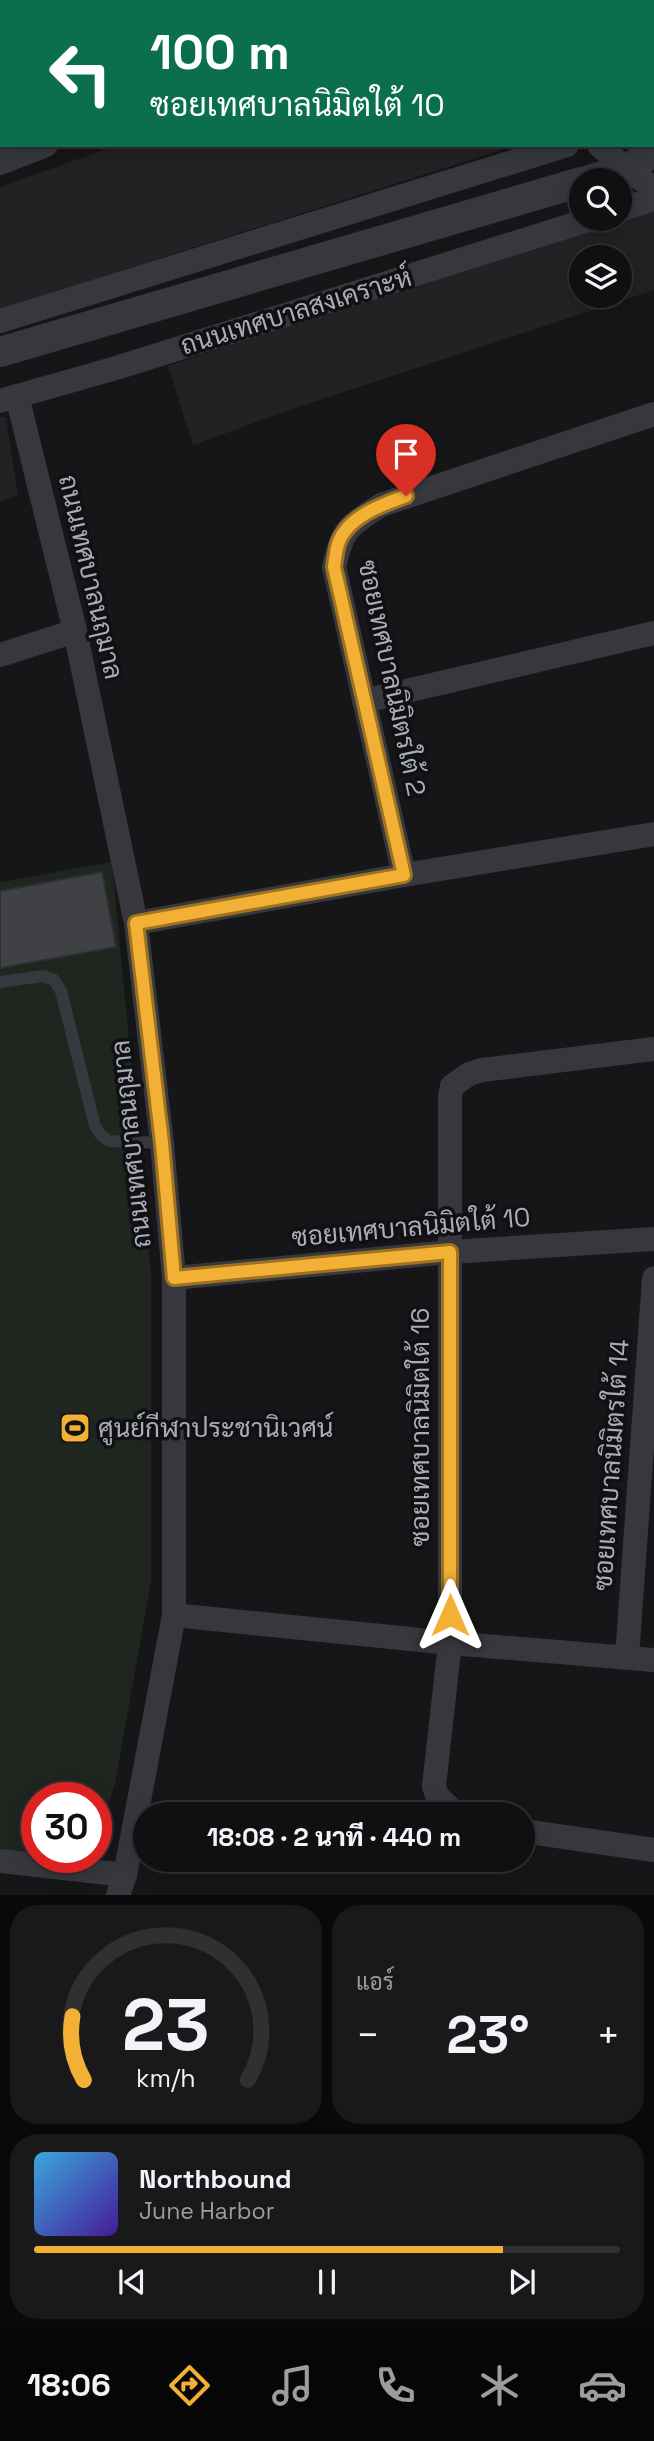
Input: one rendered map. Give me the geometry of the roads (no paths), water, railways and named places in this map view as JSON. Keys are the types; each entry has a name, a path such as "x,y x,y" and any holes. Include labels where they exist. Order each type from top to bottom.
{"street":[{"path":"13,154 39,147"},
{"path":"0,321 561,147"},
{"path":"602,147 640,169 654,188"},
{"path":"640,169 654,152"},
{"name":"ถนนเทศบาลสงเคราะห์","path":"0,352 569,186"},
{"path":"632,206 654,199"},
{"name":"ถนนเทศบาลสงเคราะห์","path":"8,399 116,368 569,226"},
{"name":"ถนนเทศบาลนฤมาล","path":"8,399 75,631 136,923 162,1143 174,1278 174,1615 122,1885"},
{"name":"ซอยเทศบาลนิมิตรใต้ 2","path":"404,875 334,567 339,542 350,525 381,505 654,414"},
{"path":"0,655 75,631"},
{"path":"364,701 654,633"},
{"path":"136,923 654,834"},
{"name":"ซอยเทศบาลนิมิตใต้ 16","path":"443,1802 437,1796 434,1786 450,1643 452,1086 469,1073 482,1070 654,1049"},
{"name":"ซอยเทศบาลนิมิตใต้ 10","path":"174,1278 450,1252 654,1239"},
{"name":"ซอยเทศบาลนิมิตรใต้ 14","path":"627,1657 654,1278"},
{"path":"174,1615 450,1643 654,1660"},
{"path":"535,1833 654,1850"},
{"path":"0,1861 122,1885"}],"lane":[{"path":"0,982 43,976 54,980 61,991 95,1126 109,1141 162,1143"}],"place":[{"name":"ศูนย์กีฬาประชานิเวศน์","path":"75,1428"}]}
